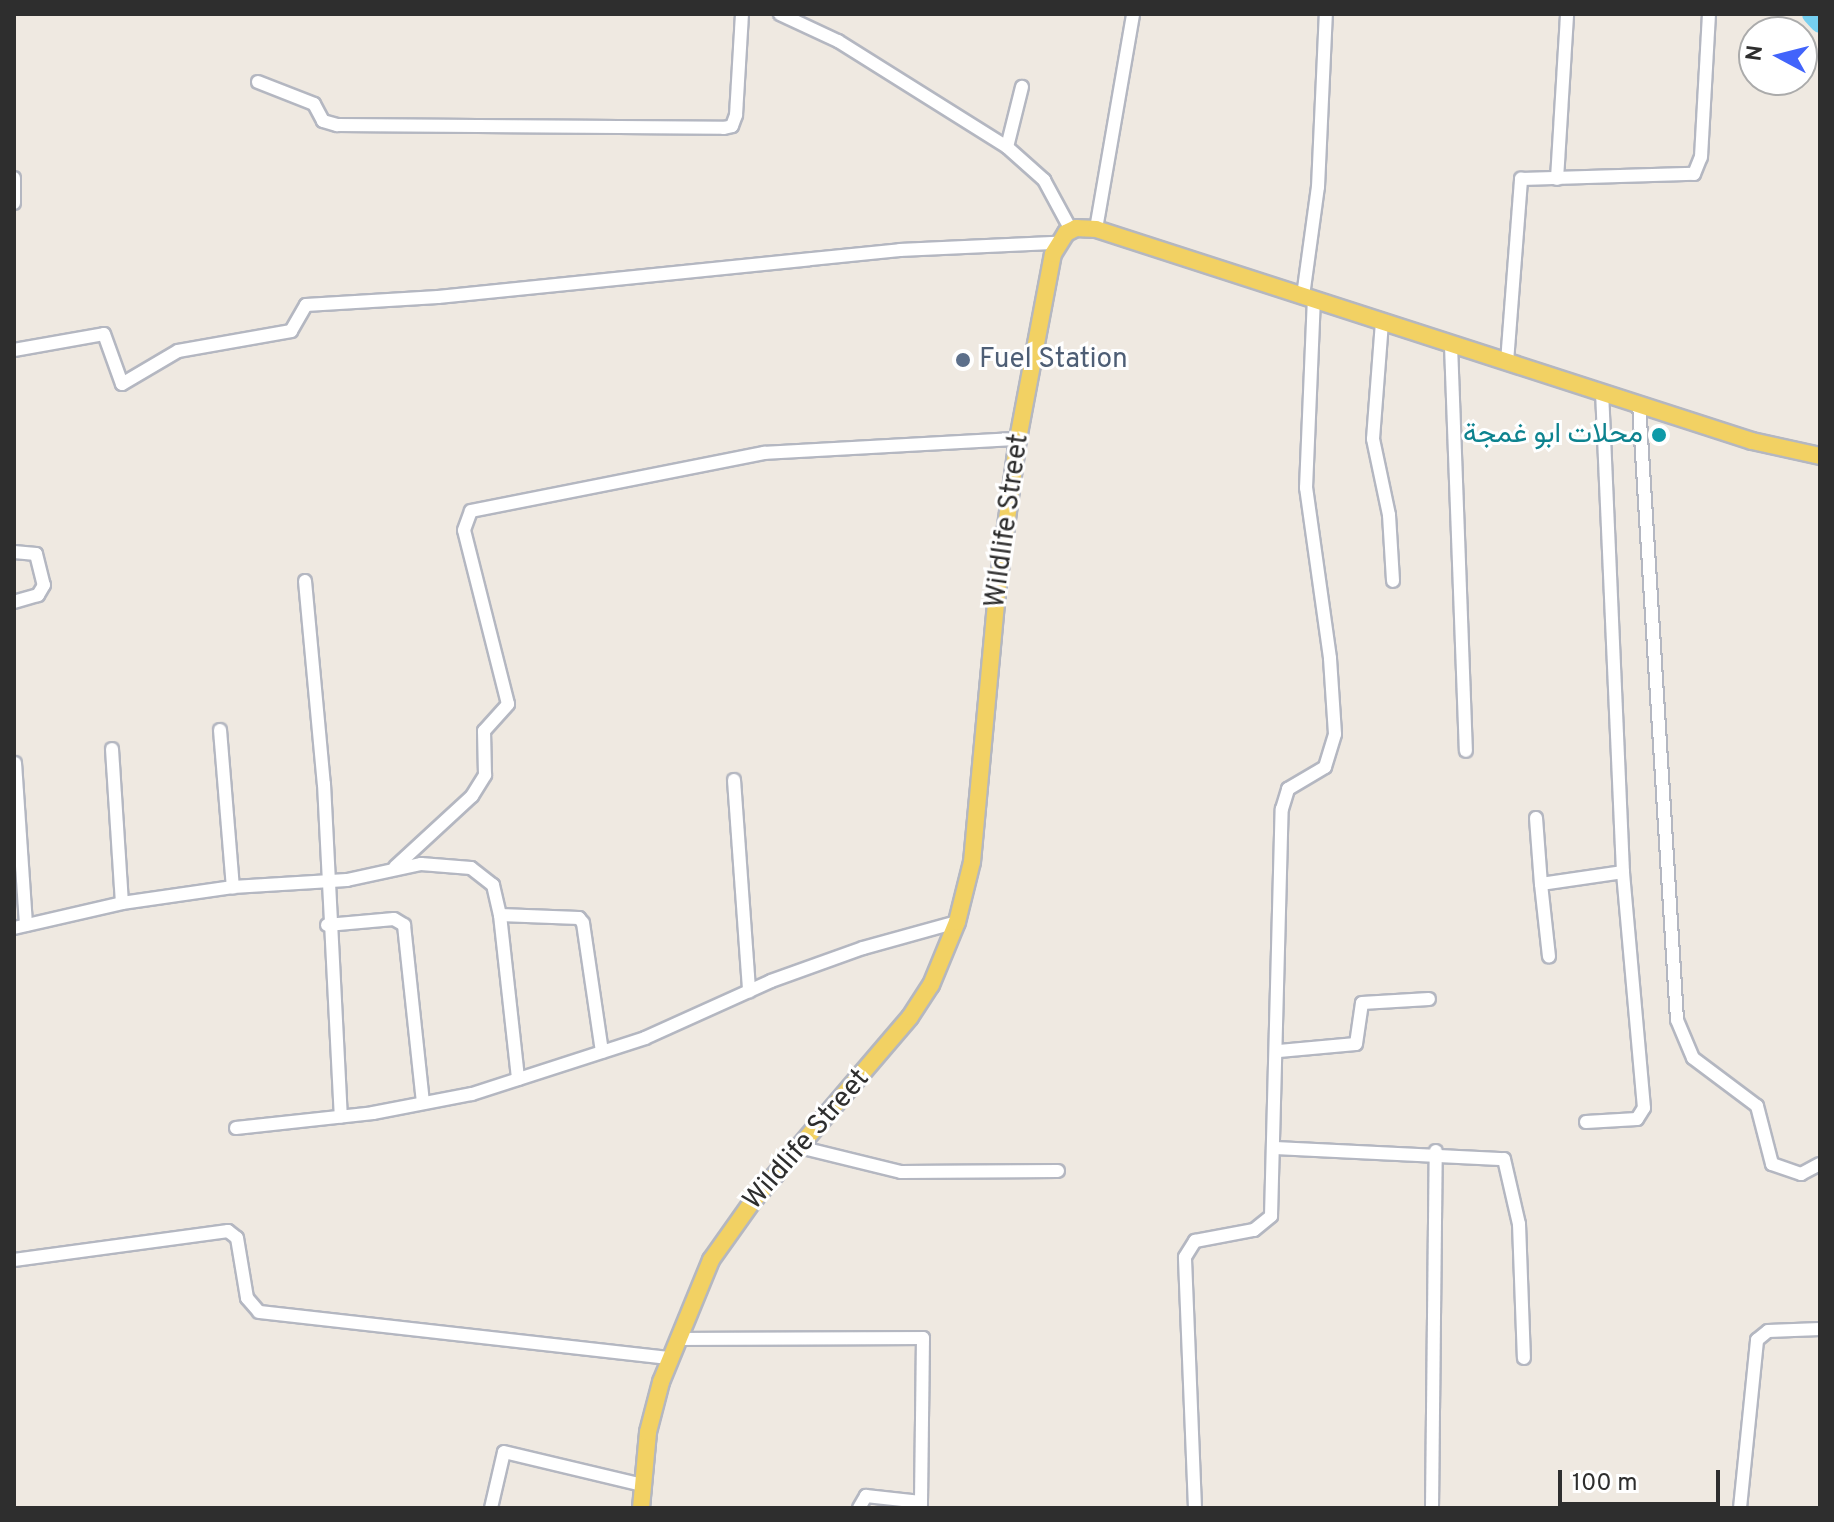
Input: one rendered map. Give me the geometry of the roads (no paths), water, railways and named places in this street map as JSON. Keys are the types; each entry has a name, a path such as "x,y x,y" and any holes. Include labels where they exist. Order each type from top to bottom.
{"main road":[{"path":"1057,243 1071,230 1096,229 1776,448 1820,456"},
{"name":"Wildlife Street","path":"641,1508 648,1432 669,1358 711,1260 799,1147 862,1079 922,1001 957,922 972,862 997,592 1018,439 1057,243"}],"street":[{"path":"258,82 314,104 323,121 337,125 724,128 732,126 736,115 742,14"},
{"path":"780,14 838,41 1007,147 1044,180 1071,230"},
{"path":"1096,229 1133,14"},
{"path":"1195,1508 1185,1257 1195,1241 1254,1230 1265,1223 1274,1203 1282,809 1288,789 1325,767 1335,734 1330,658 1305,480 1308,298 1318,187 1326,14"},
{"path":"1557,179 1567,14"},
{"path":"1507,362 1514,329 1521,179 1689,176 1697,171 1709,14"},
{"path":"1007,147 1022,87"},
{"path":"14,178 14,203"},
{"path":"14,350 104,334 122,384 178,351 291,331 306,305 438,297 900,250 1057,243"},
{"path":"1382,322 1373,439 1389,515 1393,581"},
{"path":"1451,345 1466,751"},
{"path":"1586,1122 1637,1119 1644,1108 1623,872 1602,392"},
{"path":"1639,404 1677,1020 1693,1058 1757,1106 1772,1164 1801,1174 1820,1164"},
{"path":"395,867 472,796 485,775 484,731 508,704 464,530 471,511 764,453 1018,439"},
{"path":"14,552 36,554 44,585 38,595 14,602"},
{"path":"305,581 328,882 327,925 341,1117"},
{"path":"220,730 233,887"},
{"path":"112,749 122,903"},
{"path":"15,763 20,926 122,903 233,887 328,882 395,867 446,863 471,868 493,885 500,915 518,1079"},
{"path":"734,780 749,991"},
{"path":"1536,818 1549,957"},
{"path":"1541,884 1623,872"},
{"path":"500,915 579,918 583,923 602,1052"},
{"path":"327,925 394,919 404,925 423,1103"},
{"path":"236,1128 341,1117 423,1103 518,1079 602,1052 863,948 957,922"},
{"path":"1279,1051 1356,1044 1361,1040 1362,1003 1429,999"},
{"path":"799,1147 901,1172 1058,1171"},
{"path":"1276,1148 1497,1155 1508,1166 1519,1224 1524,1358"},
{"path":"1432,1508 1436,1151"},
{"path":"14,1260 228,1231 237,1238 247,1298 259,1312 669,1358"},
{"path":"1740,1508 1757,1340 1768,1331 1820,1329"},
{"path":"677,1339 923,1338 921,1505 866,1496 859,1508"},
{"path":"491,1508 504,1452 643,1485"}],"waterway":[{"path":"1812,14 1820,23"}],"place":[{"name":"Fuel Station","path":"963,360"},
{"name":"محلات ابو غمجة","path":"1659,435"}]}
